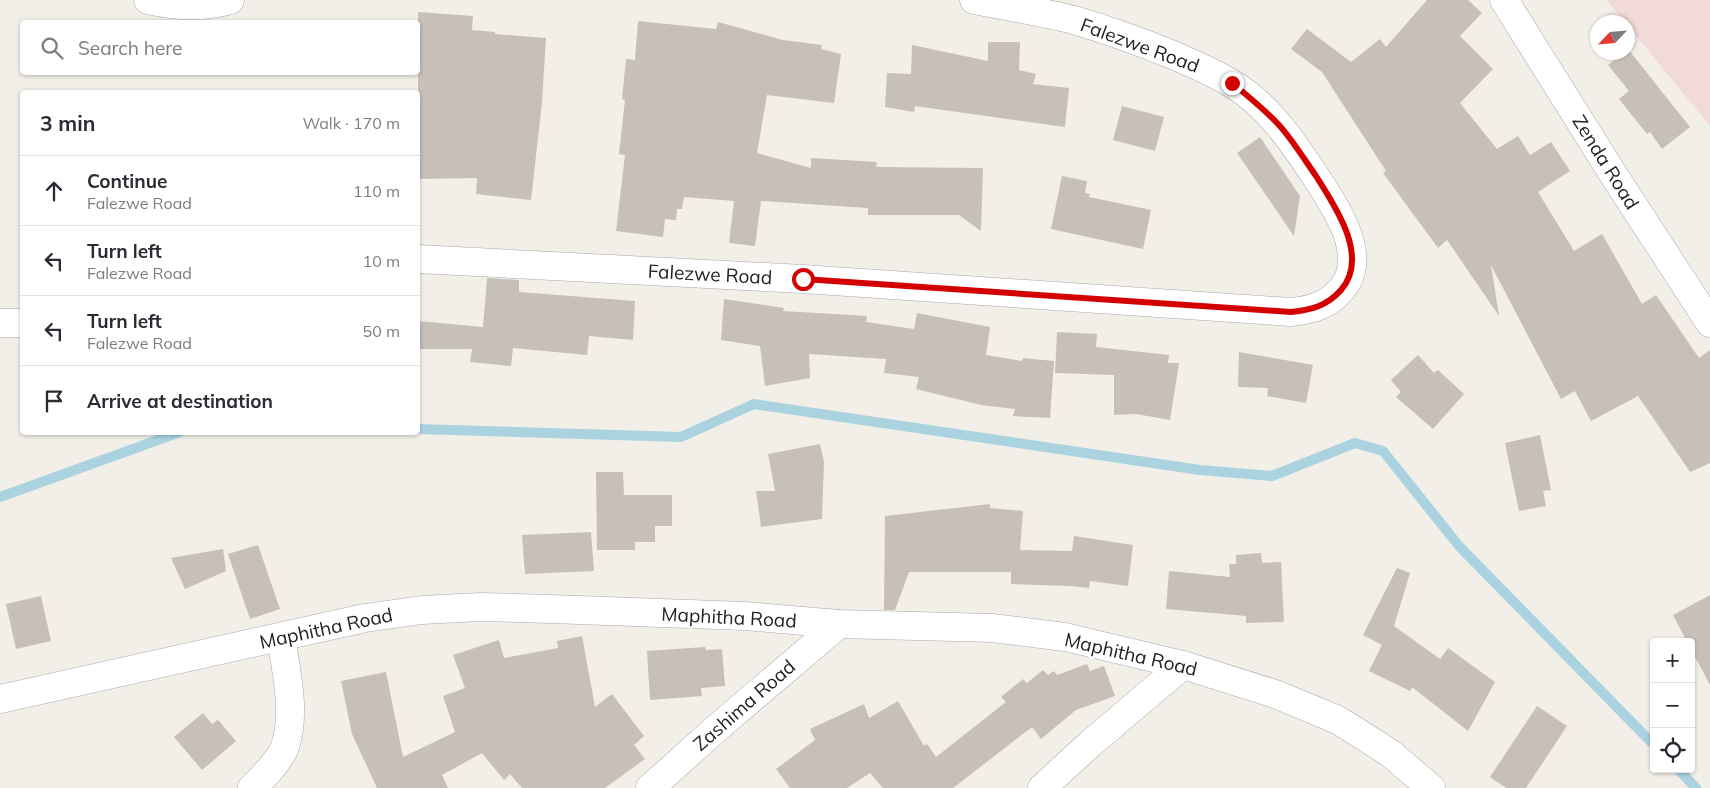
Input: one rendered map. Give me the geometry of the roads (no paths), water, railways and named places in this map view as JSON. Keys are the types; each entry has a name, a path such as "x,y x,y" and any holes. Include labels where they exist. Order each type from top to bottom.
{"street":[{"path":"148,0 195,6 230,0"},
{"name":"Falezwe Road","path":"420,259 794,279 1291,312 1307,311 1323,305 1336,296 1348,283 1352,270 1352,254 1341,218 1303,156 1279,125 1257,103 1232,83 1198,66 1143,43 1073,20 974,0"},
{"name":"Zenda Road","path":"1504,0 1710,324"},
{"path":"0,323 20,323"},
{"name":"Maphitha Road","path":"0,699 365,618 422,610 480,607 745,616 838,624 992,628 1065,638 1183,665 1275,694 1338,720 1390,754 1431,788"},
{"name":"Zashima Road","path":"650,788 838,624"},
{"path":"252,788 266,774 284,749 289,723 290,695 281,637"},
{"path":"1042,788 1090,744 1183,665"}],"waterway":[{"path":"420,429 681,437 754,404 1200,470 1272,476 1355,443 1383,451 1459,546 1650,741"},
{"path":"0,497 172,435"},
{"path":"1682,773 1696,788"}]}
